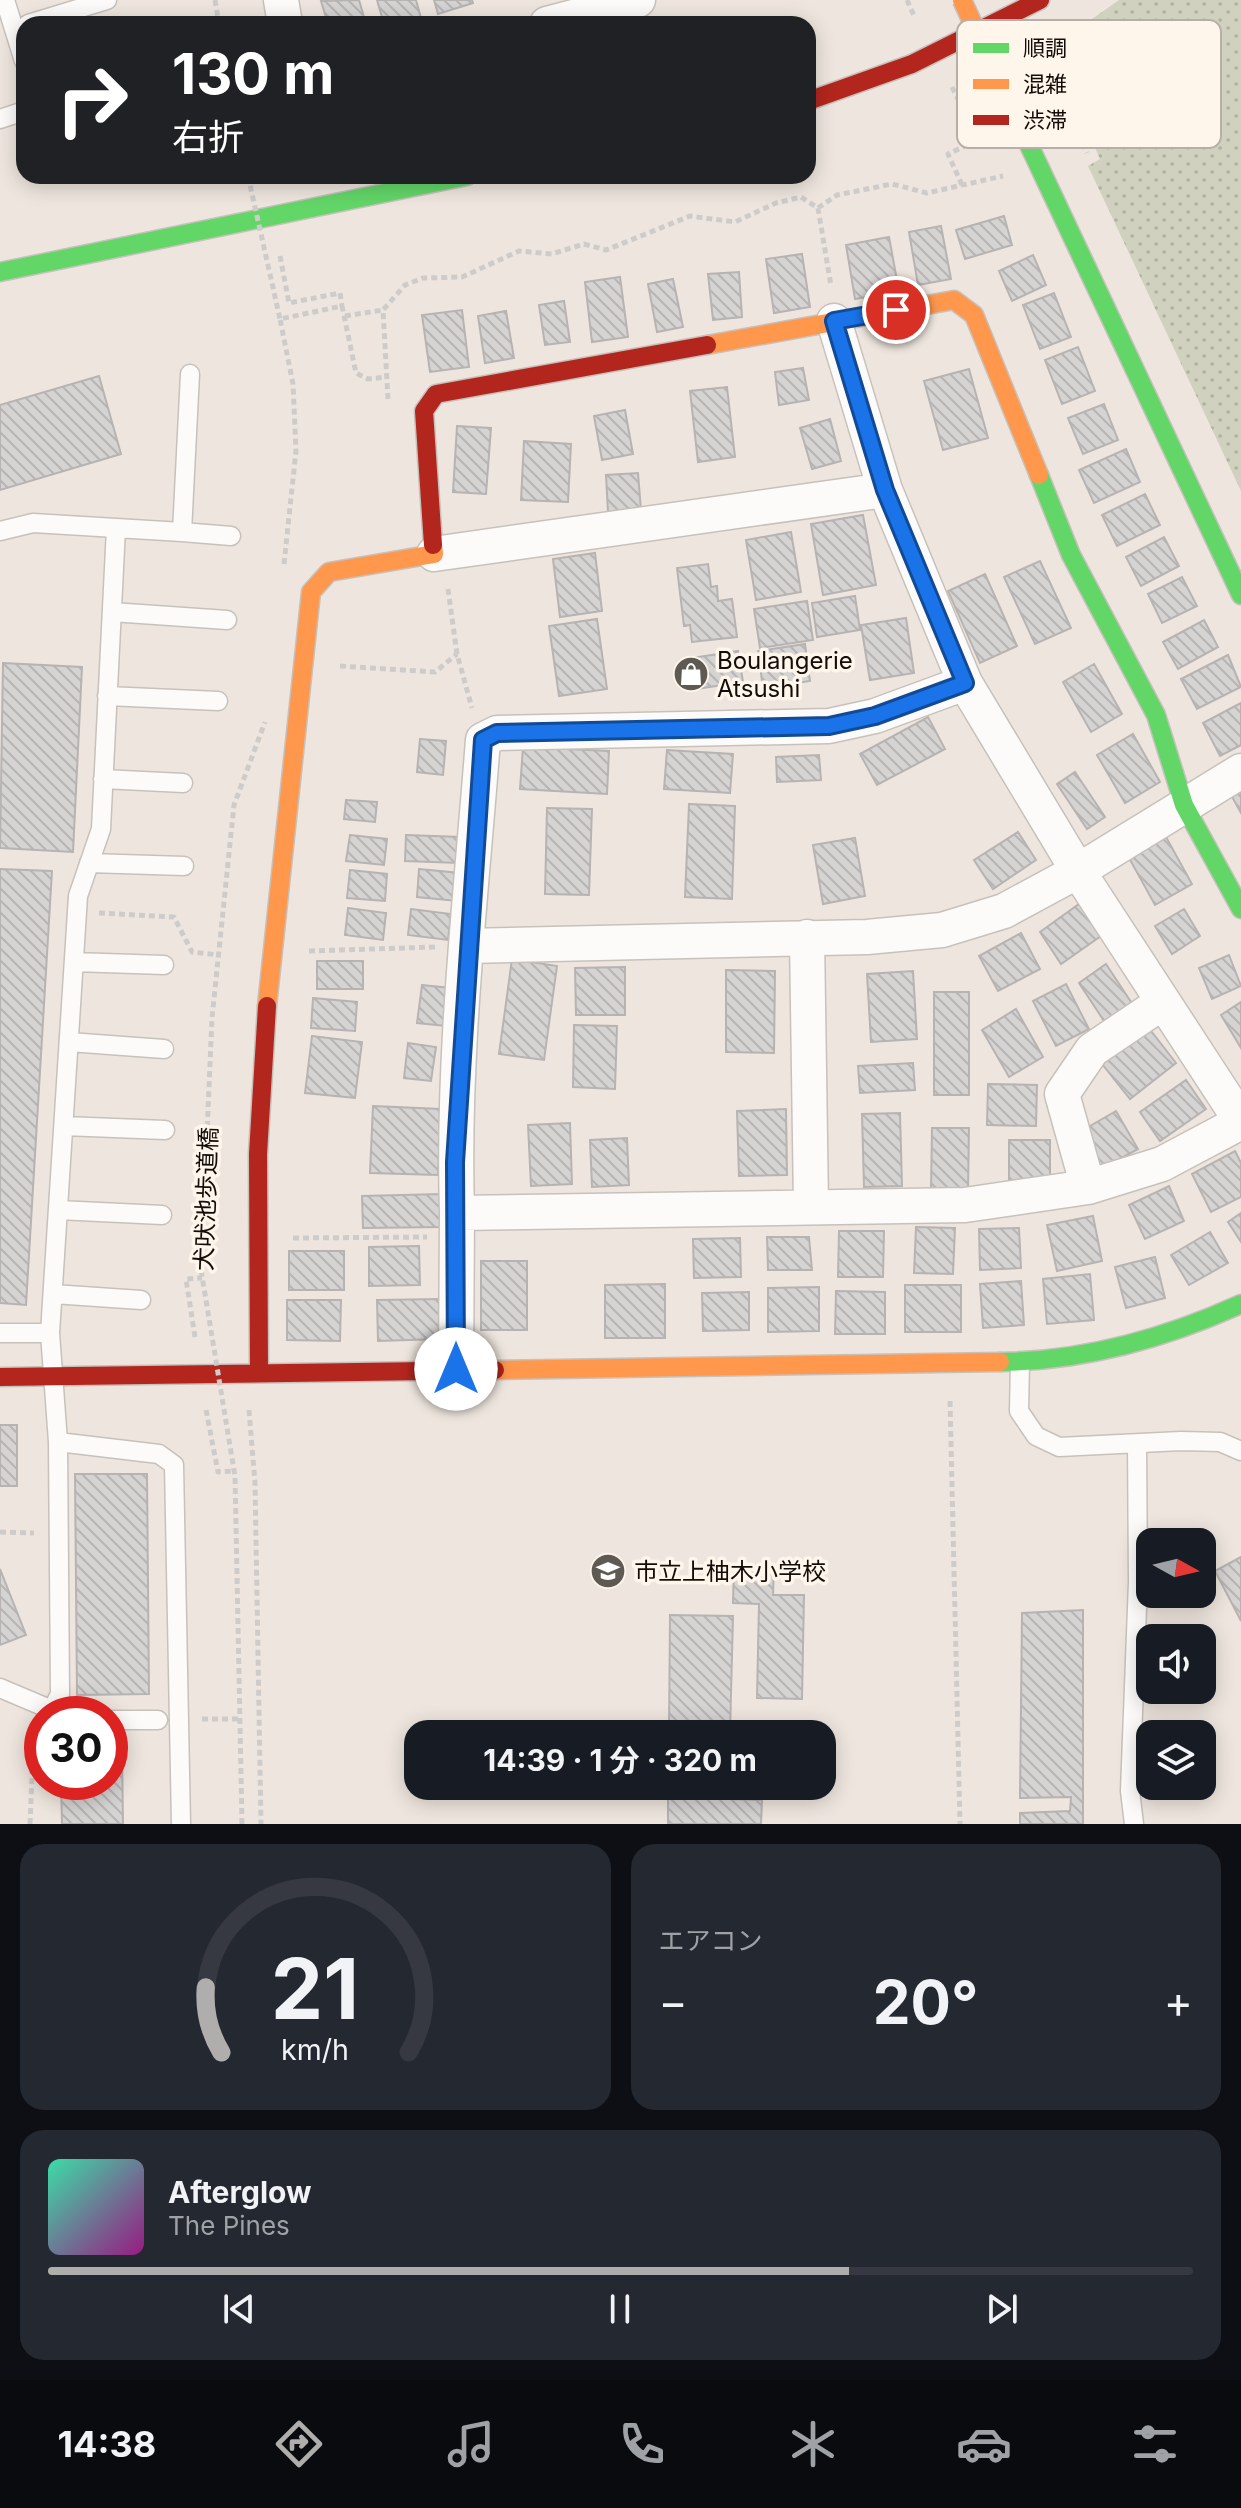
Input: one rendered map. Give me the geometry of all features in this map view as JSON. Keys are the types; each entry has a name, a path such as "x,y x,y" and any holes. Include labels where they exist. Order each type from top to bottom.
{"street":[{"path":"577,16 638,0"},
{"path":"962,0 971,20"},
{"path":"1000,20 1040,0"},
{"path":"816,98 912,64 957,42"},
{"path":"1030,148 1241,595"},
{"path":"0,272 428,184"},
{"path":"438,553 424,411 436,394 833,307 954,300 974,315 1071,555 1156,715 1184,805 1241,909"},
{"path":"457,1225 811,1206 965,1205 1088,1187 1162,1164 1241,1122 1078,871 965,683 885,490 833,307"},
{"path":"259,1373 258,1154 270,953 311,592 329,572 438,553 885,490"},
{"path":"456,1369 455,1162 483,740 497,733 829,726 875,716 965,683"},
{"path":"468,946 807,937 942,930 980,921 1078,871 1241,771"},
{"path":"807,937 811,1206"},
{"path":"1088,1187 1062,1094 1092,1050 1163,1002"},
{"path":"0,1377 1020,1362 1124,1348 1185,1330 1241,1304"}],"lane":[{"path":"5,0 16,17"},
{"path":"55,16 107,0"},
{"path":"182,532 190,374"},
{"path":"0,531 33,523 231,536"},
{"path":"59,1696 58,1442 50,1333 78,896 101,829 116,528"},
{"path":"112,612 227,620"},
{"path":"107,696 218,701"},
{"path":"103,779 183,783"},
{"path":"89,863 184,866"},
{"path":"74,962 164,965"},
{"path":"69,1042 164,1049"},
{"path":"64,1126 165,1130"},
{"path":"58,1210 162,1215"},
{"path":"53,1294 141,1300"},
{"path":"0,1333 50,1333"},
{"path":"1020,1362 1019,1411 1036,1436 1059,1447 1220,1442 1241,1451"},
{"path":"58,1442 159,1454 174,1465 181,1824"},
{"path":"1134,1824 1130,1791 1138,1582 1137,1444"},
{"path":"0,1688 24,1700"},
{"path":"128,1720 158,1720"}],"path":[{"path":"907,0 915,18"},
{"path":"951,86 957,98"},
{"path":"961,148 948,154 962,185"},
{"path":"1085,148 1087,153"},
{"path":"818,208 837,195 892,184 927,193 1011,174"},
{"path":"250,184 280,319 342,306"},
{"path":"345,316 383,310 405,285 423,278 462,277 519,251 552,254 584,244 606,250 690,216 735,222 776,203 801,197 818,208 833,307"},
{"path":"280,256 289,303 340,293 356,373 368,379 386,377 383,310"},
{"path":"438,553 457,654 483,740"},
{"path":"325,665 435,672 457,654"},
{"name":"犬吠池歩道橋","path":"242,1824 234,1471 202,1278 212,1018 234,805 265,722"},
{"path":"78,912 174,917 192,952 219,955"},
{"path":"296,951 468,946"},
{"path":"258,1239 457,1225"},
{"path":"198,1350 186,1279 202,1278"},
{"path":"950,1389 960,1824"},
{"path":"203,1397 218,1472 234,1471"},
{"path":"248,1397 255,1483 261,1824"},
{"path":"0,1532 59,1534"},
{"path":"197,1719 241,1719"},
{"path":"30,1800 30,1824"}],"green space":[{"path":"1119,0 1241,0 1241,491 1088,166 1100,159 1095,148 1221,148 1221,20 1091,20"}],"building":[{"path":"359,0 364,16 326,16 321,1"},
{"path":"377,0 416,0 420,16 382,16"},
{"path":"434,0 472,0 473,3 438,14"},
{"path":"1004,216 1012,245 965,259 956,230"},
{"path":"941,226 951,279 918,285 909,232"},
{"path":"889,237 899,291 855,299 846,245"},
{"path":"802,254 810,307 774,313 766,259"},
{"path":"1033,255 1046,285 1012,301 999,271"},
{"path":"739,272 742,317 713,320 708,274"},
{"path":"620,277 628,337 592,342 585,282"},
{"path":"673,279 683,327 657,332 648,284"},
{"path":"1054,293 1071,337 1040,349 1023,305"},
{"path":"564,301 570,342 545,345 539,305"},
{"path":"462,310 469,367 430,372 422,315"},
{"path":"506,311 514,358 485,363 478,316"},
{"path":"1078,347 1095,391 1062,404 1045,360"},
{"path":"803,368 809,400 779,405 775,372"},
{"path":"969,369 988,438 943,450 924,381"},
{"path":"99,376 121,454 0,490 0,405"},
{"path":"727,387 735,457 698,462 690,391"},
{"path":"1104,404 1118,440 1083,454 1068,418"},
{"path":"625,410 633,454 602,460 594,416"},
{"path":"830,419 841,461 812,469 800,428"},
{"path":"457,426 491,428 486,494 453,492"},
{"path":"524,441 571,444 568,502 521,500"},
{"path":"1126,449 1140,482 1094,503 1079,470"},
{"path":"638,473 641,510 608,512 606,475"},
{"path":"1145,494 1160,525 1117,546 1102,515"},
{"path":"863,515 876,585 823,595 811,524"},
{"path":"791,532 801,592 756,600 746,540"},
{"path":"1164,537 1179,566 1141,586 1126,557"},
{"path":"595,553 602,611 560,617 553,559"},
{"path":"1040,561 1071,628 1035,644 1004,577"},
{"path":"708,564 711,587 717,586 718,601 732,599 737,637 692,642 690,625 684,626 677,568"},
{"path":"985,574 1017,646 980,663 948,591"},
{"path":"1182,577 1197,606 1162,623 1148,594"},
{"path":"855,596 860,630 817,637 812,603"},
{"path":"807,601 813,640 760,648 754,609"},
{"path":"906,618 914,673 870,680 861,625"},
{"path":"597,619 607,689 559,696 549,626"},
{"path":"1204,620 1218,647 1178,669 1163,642"},
{"path":"805,644 810,681 763,688 758,651"},
{"path":"738,651 743,682 689,690 685,659"},
{"path":"1228,655 1241,687 1197,709 1181,679"},
{"path":"3,663 82,667 73,852 0,848"},
{"path":"1094,664 1122,714 1091,732 1063,682"},
{"path":"1241,703 1241,745 1220,756 1203,723"},
{"path":"928,717 945,749 877,785 860,754"},
{"path":"1133,734 1160,782 1125,803 1097,755"},
{"path":"420,739 446,741 443,775 417,772"},
{"path":"523,747 609,751 607,794 520,789"},
{"path":"667,750 733,754 730,793 664,789"},
{"path":"819,755 821,780 777,782 776,757"},
{"path":"1075,772 1105,817 1087,829 1057,784"},
{"path":"1241,790 1241,813 1231,795"},
{"path":"346,800 377,802 375,822 344,819"},
{"path":"689,804 735,806 732,899 685,897"},
{"path":"547,808 592,809 589,895 545,894"},
{"path":"1018,832 1036,860 993,889 974,860"},
{"path":"350,835 387,839 384,865 346,861"},
{"path":"406,835 461,837 459,863 405,861"},
{"path":"1166,837 1192,884 1155,905 1129,858"},
{"path":"855,838 865,896 823,904 813,845"},
{"path":"0,869 52,871 26,1305 0,1303"},
{"path":"419,869 460,873 457,901 417,897"},
{"path":"350,870 387,874 385,901 347,898"},
{"path":"1079,904 1101,936 1061,964 1040,932"},
{"path":"348,908 386,913 383,940 345,935"},
{"path":"411,909 451,914 448,940 408,935"},
{"path":"1184,909 1200,936 1172,954 1155,926"},
{"path":"1021,933 1040,969 998,991 979,956"},
{"path":"1229,955 1241,986 1212,999 1199,968"},
{"path":"512,959 557,966 544,1060 499,1054"},
{"path":"317,961 363,961 363,989 317,989"},
{"path":"1106,964 1133,1005 1106,1024 1079,983"},
{"path":"625,967 625,1015 576,1015 575,968"},
{"path":"726,970 775,971 774,1053 726,1052"},
{"path":"913,971 917,1039 871,1042 867,974"},
{"path":"1066,984 1089,1029 1056,1046 1033,1001"},
{"path":"422,985 460,989 456,1027 417,1023"},
{"path":"934,992 969,992 969,1095 934,1095"},
{"path":"313,998 357,1002 355,1031 311,1028"},
{"path":"1241,1002 1241,1048 1221,1015"},
{"path":"1016,1009 1043,1057 1009,1077 982,1030"},
{"path":"574,1025 617,1026 615,1089 573,1087"},
{"path":"1148,1027 1176,1063 1130,1099 1102,1064"},
{"path":"312,1036 362,1042 355,1098 305,1093"},
{"path":"408,1043 436,1047 431,1081 404,1078"},
{"path":"913,1063 915,1090 860,1093 858,1066"},
{"path":"1186,1080 1206,1109 1160,1141 1140,1112"},
{"path":"988,1084 1037,1085 1036,1126 987,1125"},
{"path":"373,1106 441,1109 438,1175 370,1173"},
{"path":"786,1109 787,1175 739,1176 737,1111"},
{"path":"1116,1111 1138,1149 1098,1171 1076,1134"},
{"path":"900,1113 902,1186 864,1187 862,1114"},
{"path":"570,1123 572,1184 531,1186 528,1125"},
{"path":"932,1128 969,1128 968,1191 931,1190"},
{"path":"627,1138 629,1185 592,1187 590,1140"},
{"path":"1009,1140 1050,1140 1050,1181 1009,1181"},
{"path":"1235,1151 1241,1163 1241,1197 1211,1212 1192,1174"},
{"path":"1169,1186 1184,1221 1145,1239 1129,1205"},
{"path":"442,1194 442,1227 363,1228 362,1196"},
{"path":"1241,1213 1241,1242 1228,1222"},
{"path":"1093,1216 1102,1261 1057,1271 1047,1225"},
{"path":"916,1227 955,1228 953,1274 914,1273"},
{"path":"1019,1228 1021,1268 980,1270 979,1229"},
{"path":"839,1231 884,1231 883,1277 838,1277"},
{"path":"1210,1232 1228,1263 1189,1285 1171,1255"},
{"path":"767,1237 809,1237 812,1270 768,1270"},
{"path":"740,1238 741,1277 694,1278 693,1239"},
{"path":"419,1246 420,1285 369,1286 369,1247"},
{"path":"289,1251 344,1251 344,1290 289,1290"},
{"path":"1155,1257 1165,1298 1126,1308 1115,1267"},
{"path":"481,1261 527,1261 527,1330 481,1330"},
{"path":"1090,1274 1094,1320 1047,1324 1043,1279"},
{"path":"1021,1281 1024,1325 983,1328 980,1284"},
{"path":"665,1284 665,1338 605,1338 605,1285"},
{"path":"905,1285 961,1285 961,1332 905,1332"},
{"path":"819,1287 819,1331 768,1332 768,1288"},
{"path":"836,1291 885,1292 885,1334 835,1334"},
{"path":"749,1292 749,1330 703,1331 702,1293"},
{"path":"440,1299 441,1339 378,1341 377,1300"},
{"path":"287,1300 341,1300 340,1341 287,1340"},
{"path":"0,1425 17,1425 17,1486 0,1486"},
{"path":"75,1474 147,1474 149,1694 77,1695"},
{"path":"1241,1557 1241,1621 1216,1573"},
{"path":"734,1564 774,1565 773,1595 804,1595 802,1699 757,1698 759,1604 733,1603"},
{"path":"0,1569 26,1635 0,1645"},
{"path":"1083,1610 1083,1824 1020,1824 1020,1813 1070,1811 1071,1797 1020,1798 1022,1613"},
{"path":"670,1615 733,1616 730,1720 669,1720"},
{"path":"61,1800 123,1800 123,1824 62,1824"},
{"path":"668,1800 762,1800 761,1824 668,1824"}],"traffic: fast":[{"path":"1030,148 1241,595"},
{"path":"0,272 428,184"},
{"path":"1039,475 1071,555 1156,715 1184,805 1241,909"},
{"path":"1000,1362 1062,1357 1124,1345 1183,1327 1241,1304"}],"traffic: slow":[{"path":"962,0 971,20"},
{"path":"707,345 954,300 974,315 1039,475"},
{"path":"267,1006 311,592 329,572 434,554 433,545"},
{"path":"495,1370 1000,1362"}],"traffic: jam":[{"path":"1000,20 1040,0"},
{"path":"816,98 912,64 957,42"},
{"path":"433,545 424,411 436,394 707,345"},
{"path":"259,1373 258,1154 267,1006"},
{"path":"0,1377 495,1370"}],"place":[{"name":"Boulangerie Atsushi","path":"691,674"},
{"name":"市立上柚木小学校","path":"608,1571"}],"route":[{"path":"456,1369 455,1162 483,740 497,733 829,726 875,716 965,683 885,490 834,321 896,310"}]}
